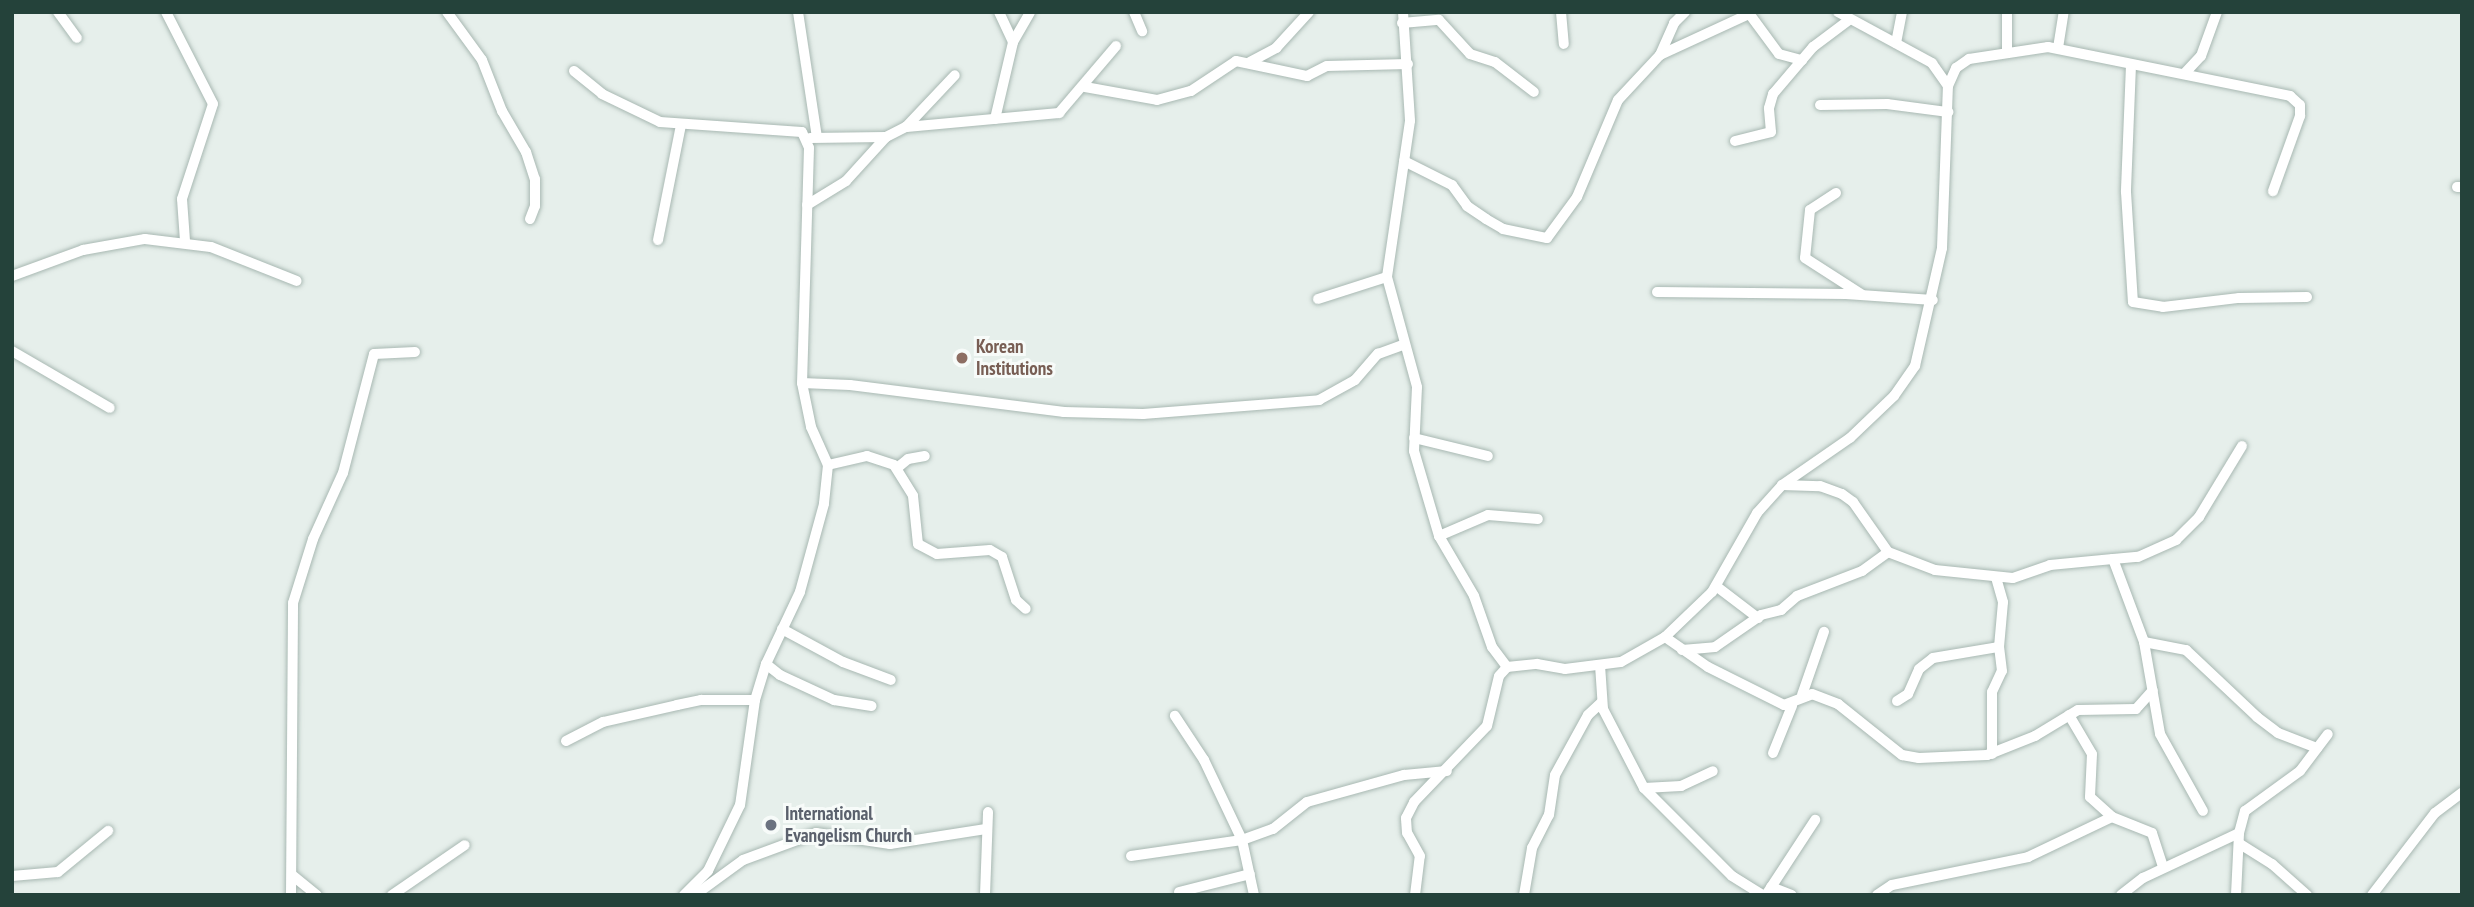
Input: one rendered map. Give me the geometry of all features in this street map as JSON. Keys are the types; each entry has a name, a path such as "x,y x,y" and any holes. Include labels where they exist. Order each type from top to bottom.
{"street":[{"path":"58,12 77,38"},
{"path":"166,12 213,104 182,199 185,241"},
{"path":"447,12 482,60 502,111 526,152 535,179 535,206 530,219"},
{"path":"684,895 708,871 740,805 755,700 766,663 807,568 828,465 811,427 803,383 807,205 812,138 797,12"},
{"path":"999,12 1013,42"},
{"path":"995,119 1013,42 1030,12"},
{"path":"1134,12 1142,31"},
{"path":"1250,61 1276,48 1310,12"},
{"path":"1561,12 1564,44"},
{"path":"1404,161 1440,177 1467,206 1503,229 1547,238 1577,197 1618,100 1660,55 1674,23 1685,12"},
{"path":"1838,12 1932,63 1948,86"},
{"path":"1896,43 1902,12"},
{"path":"2007,12 2007,52"},
{"path":"2058,48 2064,12"},
{"path":"2184,74 2201,56 2217,12"},
{"path":"1660,55 1749,13 1779,54 1802,60"},
{"path":"1507,667 1492,647 1474,596 1439,536 1414,451 1419,402 1387,277 1410,121 1403,17 1439,20 1470,54 1495,62 1535,92"},
{"path":"1735,141 1772,132 1770,101 1802,60 1849,20"},
{"path":"906,127 995,119 1048,118 1072,103 1116,46"},
{"path":"1415,895 1420,856 1407,834 1406,818 1413,802 1447,771 1487,726 1499,676 1507,667 1621,662 1665,637 1699,609 1716,586 1757,513 1782,485 1850,438 1909,379 1933,300 1942,248 1948,86 1956,68 1969,59 2007,52 2058,48 2297,99 2300,116 2273,191"},
{"path":"1085,87 1157,100 1191,91 1214,72 1237,61 1250,61 1307,76 1339,64 1408,64"},
{"path":"2131,65 2126,192 2133,302 2162,307 2239,298 2307,297"},
{"path":"574,71 626,108 681,125 778,128 802,132 812,138 886,137"},
{"path":"807,205 846,181 886,137 906,127 955,75"},
{"path":"1820,104 1887,104 1948,112"},
{"path":"658,240 681,125"},
{"path":"1836,193 1810,210 1806,218 1805,258 1861,294"},
{"path":"12,276 118,241 185,241 297,281"},
{"path":"1318,299 1387,277"},
{"path":"1657,292 1861,294 1933,300"},
{"path":"803,383 850,385 1042,410 1143,414 1319,400 1355,380 1377,354 1404,345"},
{"path":"12,351 110,408"},
{"path":"291,895 293,603 313,539 343,473 374,354 415,352"},
{"path":"1414,438 1488,456"},
{"path":"1782,485 1820,486 1853,502 1888,552 1935,570 2013,578 2050,565 2138,557 2176,540 2199,517 2242,446"},
{"path":"828,465 867,456 879,457 897,468 914,496 918,544 937,554 990,550 1002,557 1016,600 1026,609"},
{"path":"897,468 908,459 925,456"},
{"path":"1439,536 1461,529 1477,517 1538,519"},
{"path":"1682,650 1715,647 1758,618 1781,610 1805,591 1862,571 1888,552"},
{"path":"2113,559 2144,642 2160,734 2203,811"},
{"path":"1992,754 1992,692 2002,671 1999,647 2003,602 1996,578"},
{"path":"1716,586 1758,618"},
{"path":"782,629 844,662 891,680"},
{"path":"1773,753 1792,706 1802,695 1824,632"},
{"path":"1665,637 1682,650 1792,706"},
{"path":"2144,642 2186,650 2257,717 2278,733 2317,748"},
{"path":"1897,701 1908,694 1919,669 1933,658 1999,647"},
{"path":"766,663 779,675 834,700 872,706"},
{"path":"1600,665 1601,703 1644,788 1732,876 1766,892 1792,895"},
{"path":"1802,695 1838,704 1909,757 1970,758 1992,754 2035,736 2069,715 2095,708 2136,709 2153,690"},
{"path":"566,741 603,722 689,702 755,700"},
{"path":"1524,895 1532,848 1549,815 1555,775 1588,715 1601,703"},
{"path":"2069,715 2091,754 2090,797 2112,817 2152,833 2163,867"},
{"path":"1175,716 1204,760 1242,840 1254,895"},
{"path":"2236,895 2239,839 2245,811 2288,781 2328,734"},
{"path":"1131,856 1242,840 1273,829 1307,802 1404,775 1447,771"},
{"path":"1644,788 1681,786 1713,771"},
{"path":"2372,895 2435,813 2462,793"},
{"path":"985,895 988,812"},
{"path":"1877,895 1892,885 2028,857 2112,817"},
{"path":"1766,892 1815,820"},
{"path":"695,895 743,860 817,833 890,844 986,830"},
{"path":"12,876 58,872 108,831"},
{"path":"2121,895 2163,867 2239,839"},
{"path":"2239,839 2272,863 2306,895"},
{"path":"392,895 465,845"},
{"path":"1179,892 1250,874"},
{"path":"292,875 317,895"}],"place":[{"name":"Korean Institutions","path":"962,358"},
{"name":"International Evangelism Church","path":"771,825"}]}
